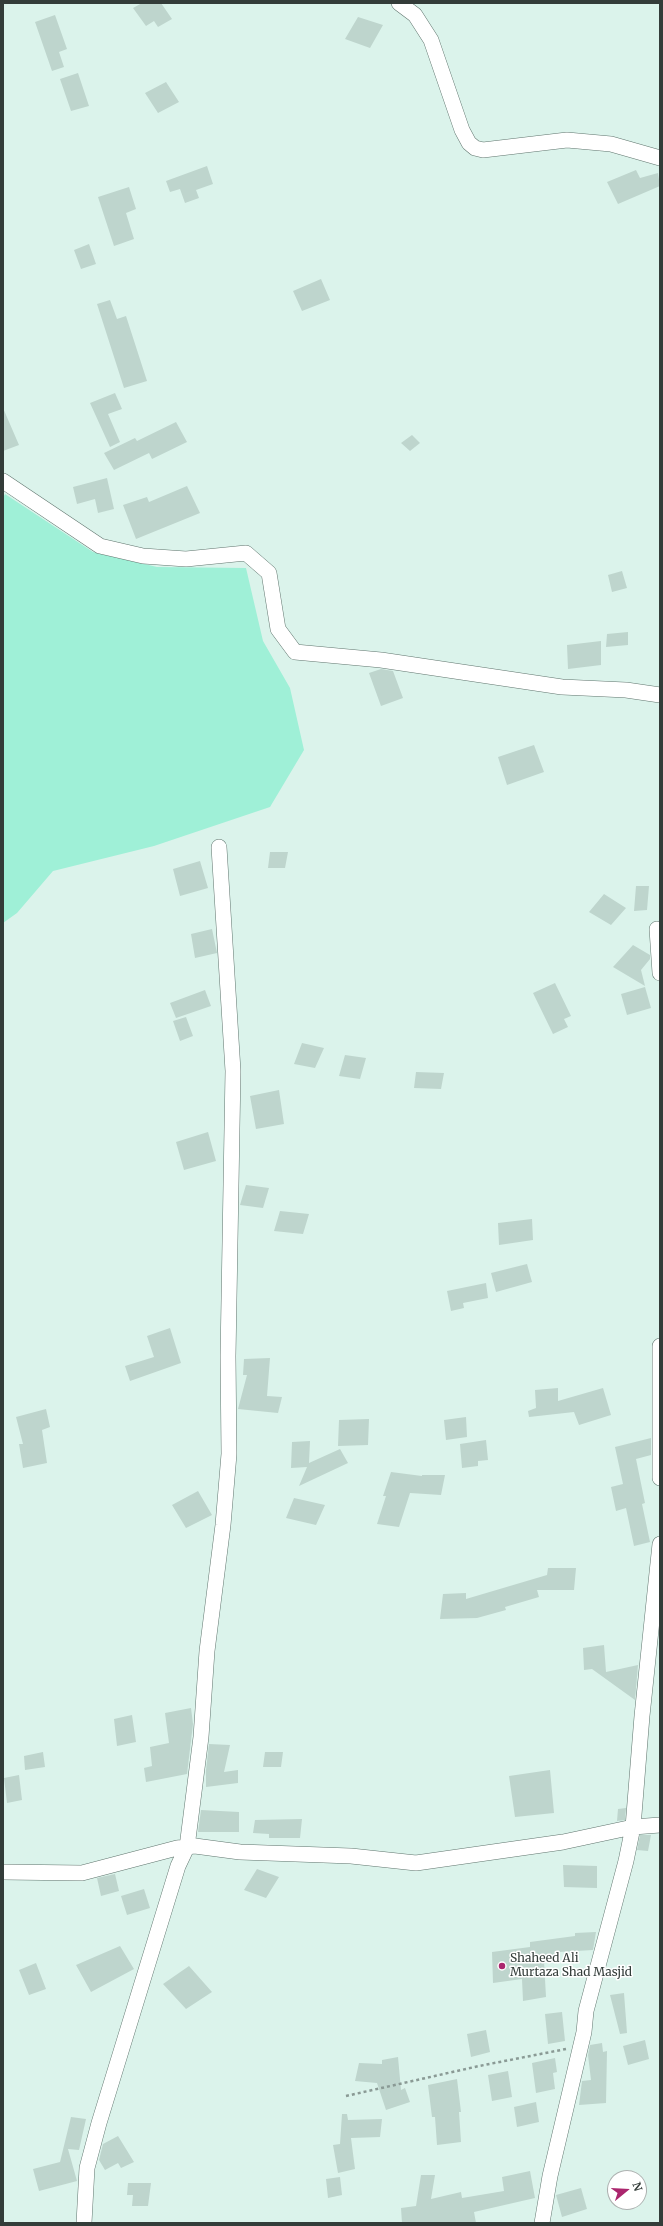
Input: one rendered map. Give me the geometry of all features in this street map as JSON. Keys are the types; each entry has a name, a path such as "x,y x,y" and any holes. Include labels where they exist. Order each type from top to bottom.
{"street":[{"path":"399,3 415,15 431,40 462,130 469,143 475,148 483,150 567,140 611,144 660,158"},
{"path":"3,481 100,546 143,556 186,559 246,553 269,573 278,629 295,652 381,660 562,686 626,690 660,695"},
{"path":"84,2223 87,2168 99,2123 178,1866 187,1847 201,1737 207,1651 229,1454 228,1356 233,1071 219,847"},
{"path":"657,929 660,973"},
{"path":"660,1346 660,1478"},
{"path":"542,2223 550,2176 581,2043 586,2011 626,1861 633,1827 642,1716 658,1589 660,1544"},
{"path":"3,1872 82,1873 187,1847 240,1852 351,1856 416,1863 563,1842 633,1827 660,1825"}],"path":[{"path":"346,2096 479,2066 566,2049 581,2043"}],"green space":[{"path":"5,494 93,552 157,567 246,568 263,641 290,688 304,750 270,807 154,846 53,871 17,913 3,923 3,498"}],"building":[{"path":"142,3 161,3 172,19 158,27 154,21 146,26 133,8"},
{"path":"55,15 67,49 59,52 64,67 52,71 35,22"},
{"path":"358,17 383,25 370,48 345,39"},
{"path":"78,73 89,106 71,111 60,79"},
{"path":"166,82 179,102 158,113 145,93"},
{"path":"207,166 213,184 196,190 199,198 185,203 180,189 170,192 166,181"},
{"path":"636,170 640,178 658,173 660,186 618,204 607,182"},
{"path":"129,187 136,209 126,213 134,239 114,246 98,197"},
{"path":"89,244 96,264 81,269 74,250"},
{"path":"321,279 330,300 302,311 293,291"},
{"path":"110,300 117,319 126,316 147,381 124,388 97,304"},
{"path":"115,393 122,409 108,414 120,442 110,447 90,403"},
{"path":"3,408 19,445 3,451"},
{"path":"176,422 187,442 152,459 149,453 114,470 104,453 135,438 137,441"},
{"path":"412,435 420,443 410,451 401,443"},
{"path":"107,478 114,509 98,513 95,499 77,504 73,487"},
{"path":"187,486 200,513 136,539 123,505 147,497 149,502"},
{"path":"622,571 627,588 612,592 608,575"},
{"path":"628,632 628,645 606,647 607,634"},
{"path":"601,641 601,665 568,669 567,645"},
{"path":"381,669 393,671 403,698 381,706 369,673"},
{"path":"534,745 544,772 507,785 498,757"},
{"path":"270,852 288,852 285,868 268,868"},
{"path":"200,861 208,888 180,896 173,869"},
{"path":"636,886 649,886 647,910 634,911"},
{"path":"604,894 626,908 611,925 589,912"},
{"path":"212,929 217,953 195,958 191,934"},
{"path":"633,945 650,955 650,959 641,970 645,986 613,967"},
{"path":"555,983 571,1016 564,1019 568,1027 553,1034 533,993"},
{"path":"645,987 651,1008 627,1015 621,994"},
{"path":"205,990 211,1006 176,1018 170,1003"},
{"path":"186,1017 193,1036 180,1041 173,1021"},
{"path":"302,1043 324,1048 315,1068 294,1064"},
{"path":"345,1055 366,1058 360,1079 339,1076"},
{"path":"416,1072 444,1073 441,1089 414,1088"},
{"path":"279,1090 284,1124 256,1129 250,1096"},
{"path":"208,1132 216,1161 184,1170 176,1142"},
{"path":"246,1185 269,1188 263,1208 240,1205"},
{"path":"280,1211 309,1214 303,1234 274,1231"},
{"path":"532,1219 533,1240 499,1245 498,1223"},
{"path":"527,1264 532,1282 496,1292 491,1273"},
{"path":"486,1283 488,1298 463,1303 464,1308 451,1311 447,1291"},
{"path":"170,1328 181,1363 130,1381 125,1366 154,1357 147,1336"},
{"path":"270,1358 267,1396 282,1397 278,1413 238,1409 247,1375 243,1375 244,1359"},
{"path":"558,1388 558,1401 603,1388 611,1415 579,1425 574,1412 529,1417 528,1411 536,1408 535,1390"},
{"path":"46,1409 50,1427 42,1430 47,1463 23,1468 19,1444 23,1444 16,1417"},
{"path":"466,1417 467,1437 446,1440 444,1420"},
{"path":"369,1419 368,1445 338,1446 339,1420"},
{"path":"651,1438 651,1455 636,1459 645,1503 642,1504 650,1542 634,1546 626,1508 616,1511 611,1487 623,1484 615,1447"},
{"path":"486,1440 488,1460 478,1461 478,1466 462,1468 460,1444"},
{"path":"310,1441 309,1463 340,1449 348,1463 299,1486 307,1467 291,1468 292,1442"},
{"path":"391,1472 422,1476 445,1475 441,1495 410,1493 399,1527 377,1524 386,1496 383,1496"},
{"path":"198,1491 212,1515 186,1528 172,1505"},
{"path":"294,1498 325,1505 316,1525 286,1518"},
{"path":"548,1568 576,1568 574,1590 537,1590 539,1597 505,1607 506,1610 477,1618 440,1619 443,1594 466,1593 466,1599 547,1575"},
{"path":"604,1645 606,1672 638,1665 635,1700 592,1669 584,1670 583,1648"},
{"path":"191,1708 193,1724 187,1774 146,1782 144,1768 152,1766 150,1747 169,1743 165,1713"},
{"path":"132,1715 136,1742 117,1746 114,1719"},
{"path":"209,1744 230,1745 224,1772 238,1770 238,1783 206,1787"},
{"path":"43,1752 45,1767 25,1770 24,1756"},
{"path":"265,1752 283,1752 281,1767 263,1767"},
{"path":"550,1770 554,1813 515,1817 509,1776"},
{"path":"19,1775 22,1800 7,1803 4,1778"},
{"path":"626,1808 625,1820 617,1821 618,1809"},
{"path":"201,1810 239,1812 239,1832 198,1832"},
{"path":"302,1819 300,1838 269,1838 269,1834 253,1833 255,1820"},
{"path":"640,1835 651,1835 648,1851 637,1850"},
{"path":"563,1865 597,1866 597,1888 564,1887"},
{"path":"257,1869 279,1877 266,1898 244,1890"},
{"path":"115,1874 119,1891 101,1896 97,1878"},
{"path":"144,1889 150,1908 127,1915 121,1896"},
{"path":"596,1932 593,1950 559,1952 554,1954 555,1960 544,1961 546,1997 523,2001 522,1979 493,1983 492,1952 530,1947 530,1942 575,1936 575,1933"},
{"path":"120,1946 134,1969 91,1992 76,1965"},
{"path":"36,1963 46,1989 29,1995 19,1970"},
{"path":"189,1966 212,1992 186,2009 163,1984"},
{"path":"624,1993 627,2033 620,2034 610,1995"},
{"path":"562,2012 565,2041 548,2044 545,2014"},
{"path":"486,2030 490,2052 471,2057 467,2034"},
{"path":"645,2040 649,2059 628,2065 623,2046"},
{"path":"602,2043 603,2052 607,2051 606,2103 579,2105 582,2081 591,2080 588,2055 590,2045"},
{"path":"398,2057 401,2090 405,2088 410,2102 386,2110 377,2083 355,2081 359,2063 382,2064 382,2060"},
{"path":"555,2058 557,2072 553,2073 555,2089 536,2093 532,2063"},
{"path":"508,2071 512,2097 492,2101 488,2075"},
{"path":"457,2079 461,2112 459,2112 461,2142 437,2145 435,2117 432,2117 428,2085"},
{"path":"536,2102 539,2122 517,2127 514,2107"},
{"path":"342,2114 347,2114 348,2120 382,2119 380,2137 351,2138 355,2169 338,2173 333,2145 340,2144"},
{"path":"71,2117 86,2119 79,2150 68,2149 77,2181 39,2191 33,2169 60,2162"},
{"path":"118,2136 134,2162 121,2168 118,2163 105,2170 99,2160 103,2144"},
{"path":"530,2171 535,2198 474,2212 476,2223 402,2223 401,2208 416,2206 421,2175 435,2175 431,2199 461,2192 462,2198 504,2191 502,2177"},
{"path":"340,2177 342,2195 328,2198 326,2179"},
{"path":"128,2183 151,2183 148,2206 132,2206 133,2195 127,2195"},
{"path":"581,2188 587,2209 562,2217 556,2195"}],"place":[{"name":"Shaheed Ali Murtaza Shad Masjid","path":"502,1966"}]}
